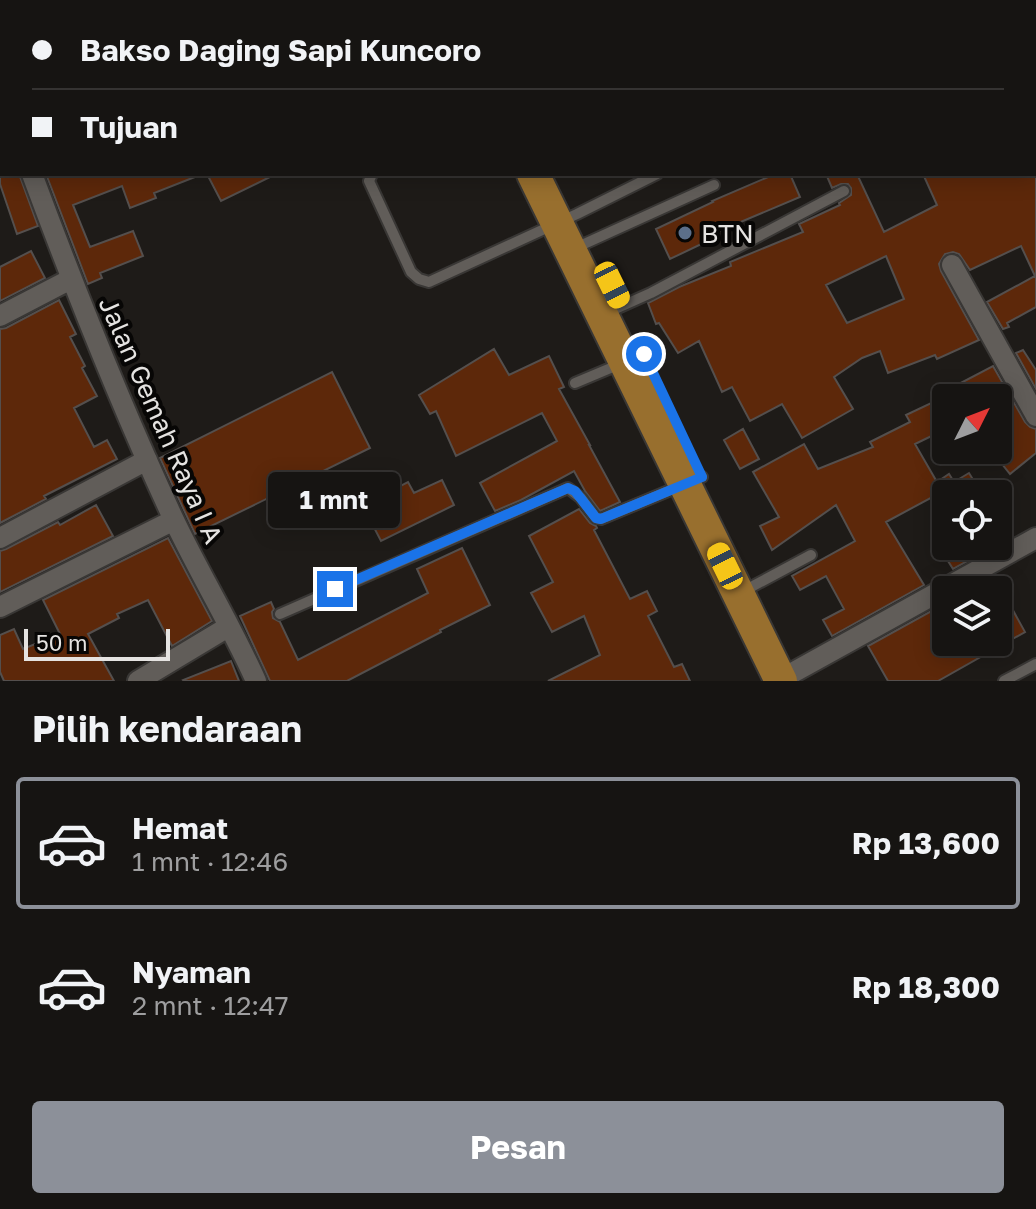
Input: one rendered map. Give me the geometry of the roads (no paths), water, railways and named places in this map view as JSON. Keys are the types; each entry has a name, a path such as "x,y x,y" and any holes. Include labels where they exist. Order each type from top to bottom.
{"main road":[{"path":"534,176 574,232 787,679"},
{"path":"558,176 574,232"}],"street":[{"name":"Jalan Gemah Raya I A","path":"33,176 71,279 147,460 256,681"},
{"path":"952,265 1036,416"},
{"path":"0,316 71,279"},
{"path":"0,538 147,460"},
{"path":"0,607 174,520"},
{"path":"787,679 1036,538"},
{"path":"138,681 228,627"}],"lane":[{"path":"371,176 369,181 411,272 429,282 714,185"},
{"path":"574,232 654,176"},
{"path":"612,310 844,191"},
{"path":"575,383 635,358"},
{"path":"280,614 568,488 596,518 601,519 694,480"},
{"path":"746,590 811,555"},
{"path":"1004,681 1036,664"}],"place":[{"name":"BTN","path":"685,233"}]}
